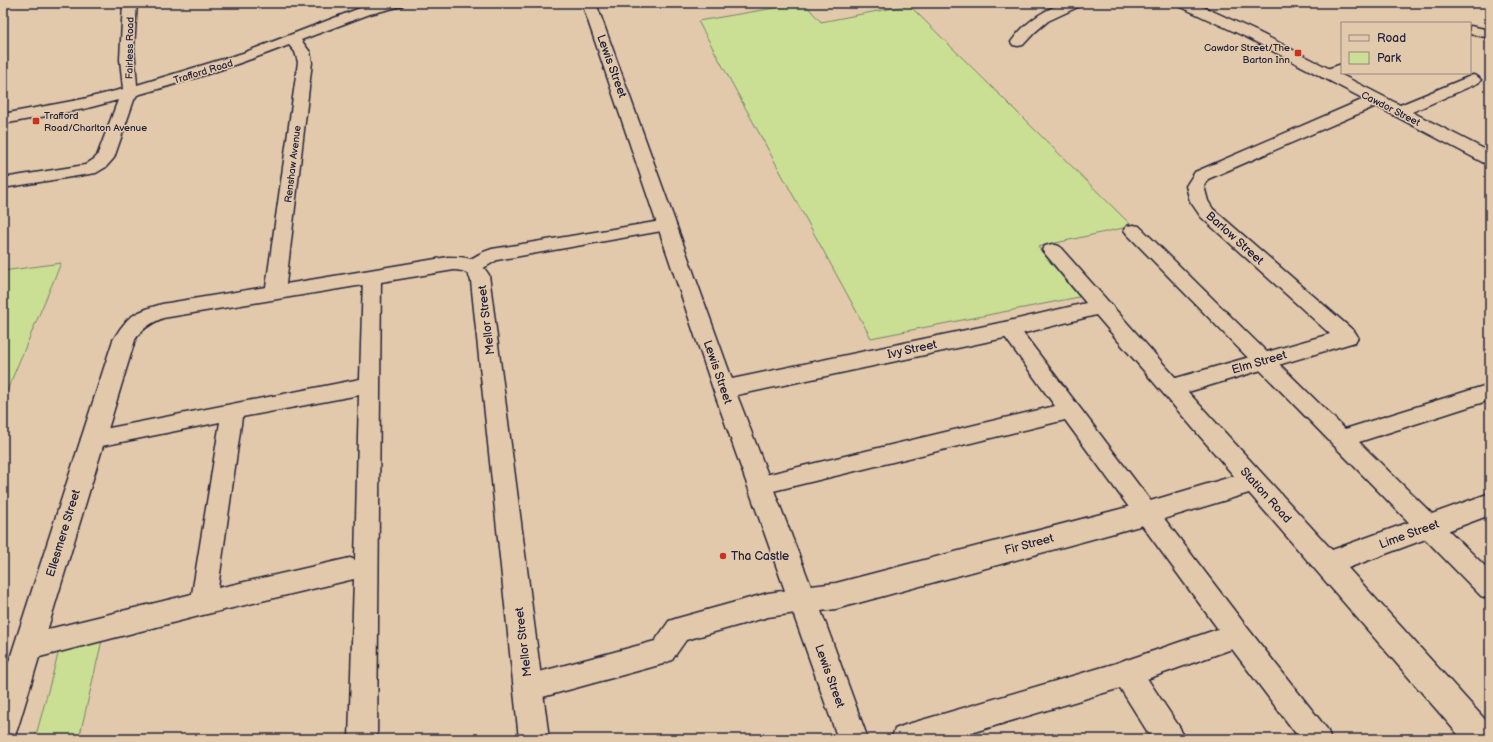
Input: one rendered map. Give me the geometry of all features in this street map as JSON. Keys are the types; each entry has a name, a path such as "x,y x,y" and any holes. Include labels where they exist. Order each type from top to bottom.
{"street":[{"name":"Fairless Road","path":"130,3 127,42 127,77 131,92"},
{"name":"Trafford Road","path":"3,119 84,104 214,68 292,40 365,11 397,3"},
{"name":"Lewis Street","path":"589,3 724,389 853,739"},
{"path":"1018,42 1025,32 1036,22 1050,13 1075,3"},
{"name":"Cawdor Street","path":"1184,3 1253,36 1490,159"},
{"name":"Renshaw Avenue","path":"276,293 305,62 304,52 298,44 292,40"},
{"path":"1398,112 1479,83 1460,74"},
{"path":"9,182 77,172 90,169 100,164 105,158 126,100 131,92"},
{"name":"Barlow Street","path":"1346,337 1207,213 1199,201 1195,186 1201,176 1376,100"},
{"name":"Station Road","path":"1052,250 1171,388 1482,739"},
{"path":"276,293 448,264 473,266"},
{"name":"Mellor Street","path":"473,266 479,272 481,281 534,739"},
{"name":"Ellesmere Street","path":"3,727 92,439 124,340 129,331 138,321 151,314 162,311 276,293"},
{"name":"Ivy Street","path":"724,389 1010,329 1100,307"},
{"name":"Elm Street","path":"1171,388 1346,337"},
{"name":"Fir Street","path":"803,600 836,596 1147,513 1254,481"},
{"name":"Lime Street","path":"1327,564 1490,504"},
{"path":"1128,673 1169,739"}],"lane":[{"path":"1471,30 1490,34"},
{"path":"1326,74 1341,68"},
{"path":"473,266 492,255 667,225"},
{"path":"1133,230 1490,588"},
{"path":"363,739 372,276"},
{"path":"1010,329 1069,411 1317,739"},
{"path":"92,439 369,385"},
{"path":"1342,439 1490,392"},
{"path":"203,603 232,411"},
{"path":"761,486 1069,411"},
{"path":"28,647 203,603 350,569"},
{"path":"528,688 663,651 678,630 768,605 803,600"},
{"path":"906,739 1128,673 1237,635"}],"green space":[{"path":"804,3 821,22 909,5 1132,226 1038,247 1079,297 871,338 698,21"},
{"path":"61,263 3,400 3,271"},
{"path":"103,636 79,739 35,739 60,647"}],"place":[{"name":"Cawdor Street/The Barton Inn","path":"1298,53"},
{"name":"Trafford Road/Charlton Avenue","path":"36,121"},
{"name":"Tha Castle","path":"723,556"}]}
